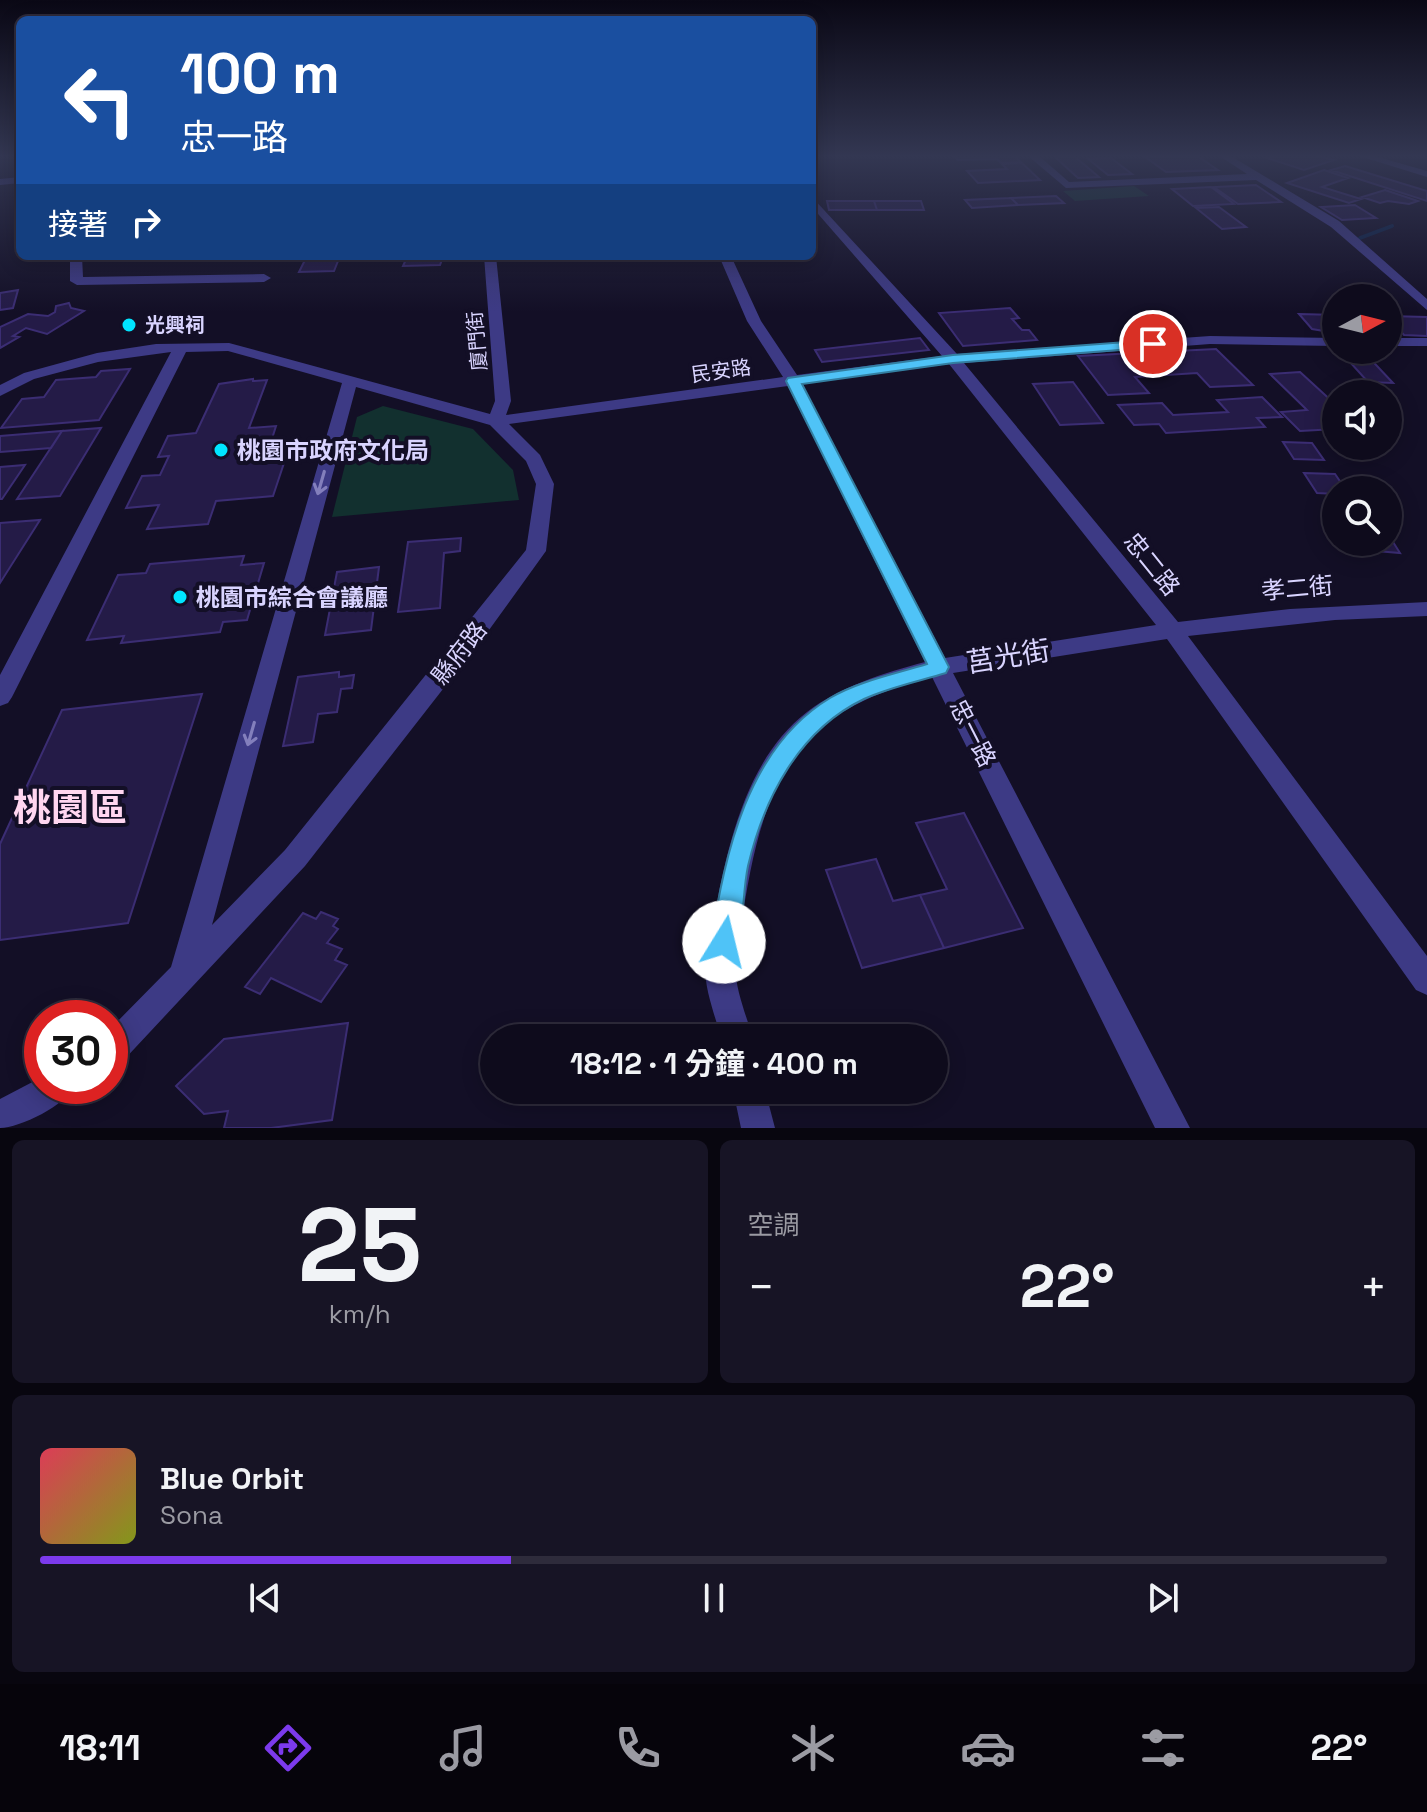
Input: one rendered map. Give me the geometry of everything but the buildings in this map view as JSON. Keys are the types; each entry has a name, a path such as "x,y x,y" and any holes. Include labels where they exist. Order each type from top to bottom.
{"street":[{"name":"忠二路","path":"819,208 953,359 1172,630 1427,980"},
{"path":"1308,208 1335,224 1427,306"},
{"path":"76,260 77,281 264,278"},
{"name":"廈門街","path":"490,260 503,401 496,421"},
{"name":"忠一路","path":"727,260 754,321 793,381 1173,1128"},
{"name":"民安路","path":"496,421 953,359 1210,340 1322,342"},
{"path":"1402,342 1427,342"},
{"path":"0,697 182,346"},
{"name":"縣府路","path":"0,391 58,366 182,346 229,347 496,421 534,459 545,484 536,551 481,625 295,858 128,1034"},
{"name":"縣府路","path":"183,979 350,381"},
{"name":"孝二街","path":"1172,630 1232,620 1351,610 1427,609"},
{"name":"莒光街","path":"734,1024 720,968 736,866 760,797 782,757 813,720 860,692 939,667 1172,630"},
{"path":"0,1117 24,1104"},
{"path":"752,1104 758,1128"}],"green space":[{"path":"383,406 473,429 513,470 519,500 332,517 357,417"}],"waterway":[{"path":"1360,238 1392,226"}],"place":[{"name":"光興祠","path":"129,325"},
{"name":"桃園市政府文化局","path":"221,450"},
{"name":"桃園市綜合會議廳","path":"180,597"}],"district":[{"name":"桃園區","path":"70,808"}],"route":[{"path":"724,942 736,866 760,797 782,757 813,720 839,703 860,692 939,667 793,381 953,359 1153,344"}]}
